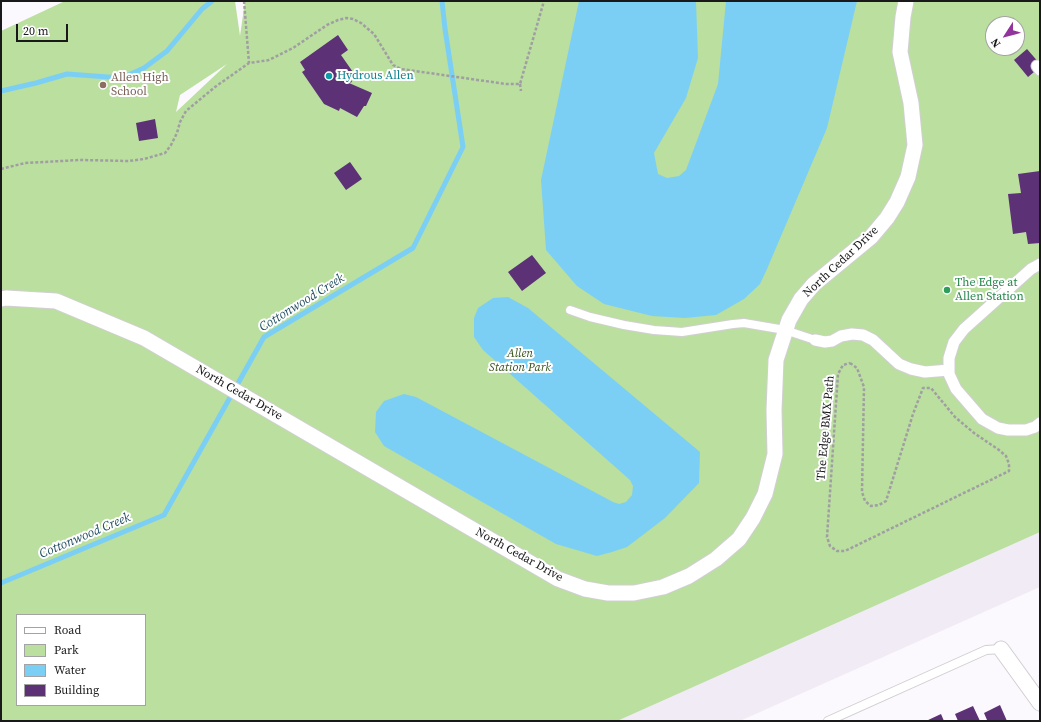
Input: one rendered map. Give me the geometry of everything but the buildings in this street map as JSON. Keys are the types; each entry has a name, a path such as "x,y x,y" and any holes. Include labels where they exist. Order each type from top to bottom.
{"street":[{"name":"North Cedar Drive","path":"1,299 56,301 144,338 558,579 585,589 608,593 634,593 663,586 689,576 716,559 739,539 753,518 766,494 775,454 774,410 776,360 789,320 802,299 814,284 871,237 887,218 897,202 908,177 915,145 911,103 900,52 906,1"},
{"name":"North Cedar Drive","path":"903,17 912,1"},
{"path":"1040,264 1031,269 964,329 954,342 949,358 949,374 956,389 982,419 998,428 1017,431 1035,427 1040,423"},
{"path":"815,340 825,342 832,341 841,336 852,334 863,335 873,340 899,364 911,369 925,372 949,370"},
{"path":"1001,649 1040,703"}],"lane":[{"path":"570,310 617,324 654,330 682,332 744,323 785,330 815,340"},
{"path":"828,721 986,650 1001,649"}],"path":[{"path":"244,1 249,63"},
{"path":"521,91 520,84 544,1"},
{"path":"1,169 32,163 80,160 129,161 150,158 165,153 177,134 180,122 186,111 215,87 249,63 269,60 293,48 327,25 338,20 353,19 361,23 374,34 394,65 401,69 412,72 506,84 520,84"},
{"name":"The Edge BMX Path","path":"850,363 857,368 864,387 862,492 865,501 871,506 879,505 886,501 913,414 923,388 931,388 955,417 1006,456 1009,464 1009,472 845,551 837,551 830,546 827,537 838,374 843,365 850,363"}],"shaded area":[{"path":"1040,520 1040,587 740,721 593,721"}],"green space":[{"name":"Allen Station Park","path":"65,1 235,1 240,36 245,1 1040,1 1040,532 617,721 1,721 1,31","holes":["227,64 176,112 180,95"]}],"water":[{"path":"579,1 696,1 698,58 686,98 654,153 658,174 667,178 679,176 686,170 718,84 726,1 857,1 827,128 767,269 760,284 744,299 716,315 685,318 652,316 604,304 577,286 546,250 541,180"},
{"path":"508,297 528,308 700,452 699,483 665,518 627,547 597,556 556,544 384,446 375,432 376,412 384,401 404,394 416,397 613,502 619,504 626,502 632,495 633,486 630,480 483,350 474,337 474,318 478,308 493,298"}],"waterway":[{"path":"1,91 67,74 122,78 144,68 167,51 202,9 212,1"},
{"name":"Cottonwood Creek","path":"1,583 164,515 264,337 413,248 463,147 442,1"}],"place":[{"name":"Hydrous Allen","path":"329,76"},
{"name":"Allen High School","path":"103,85"},
{"name":"The Edge at Allen Station","path":"947,290"}]}
